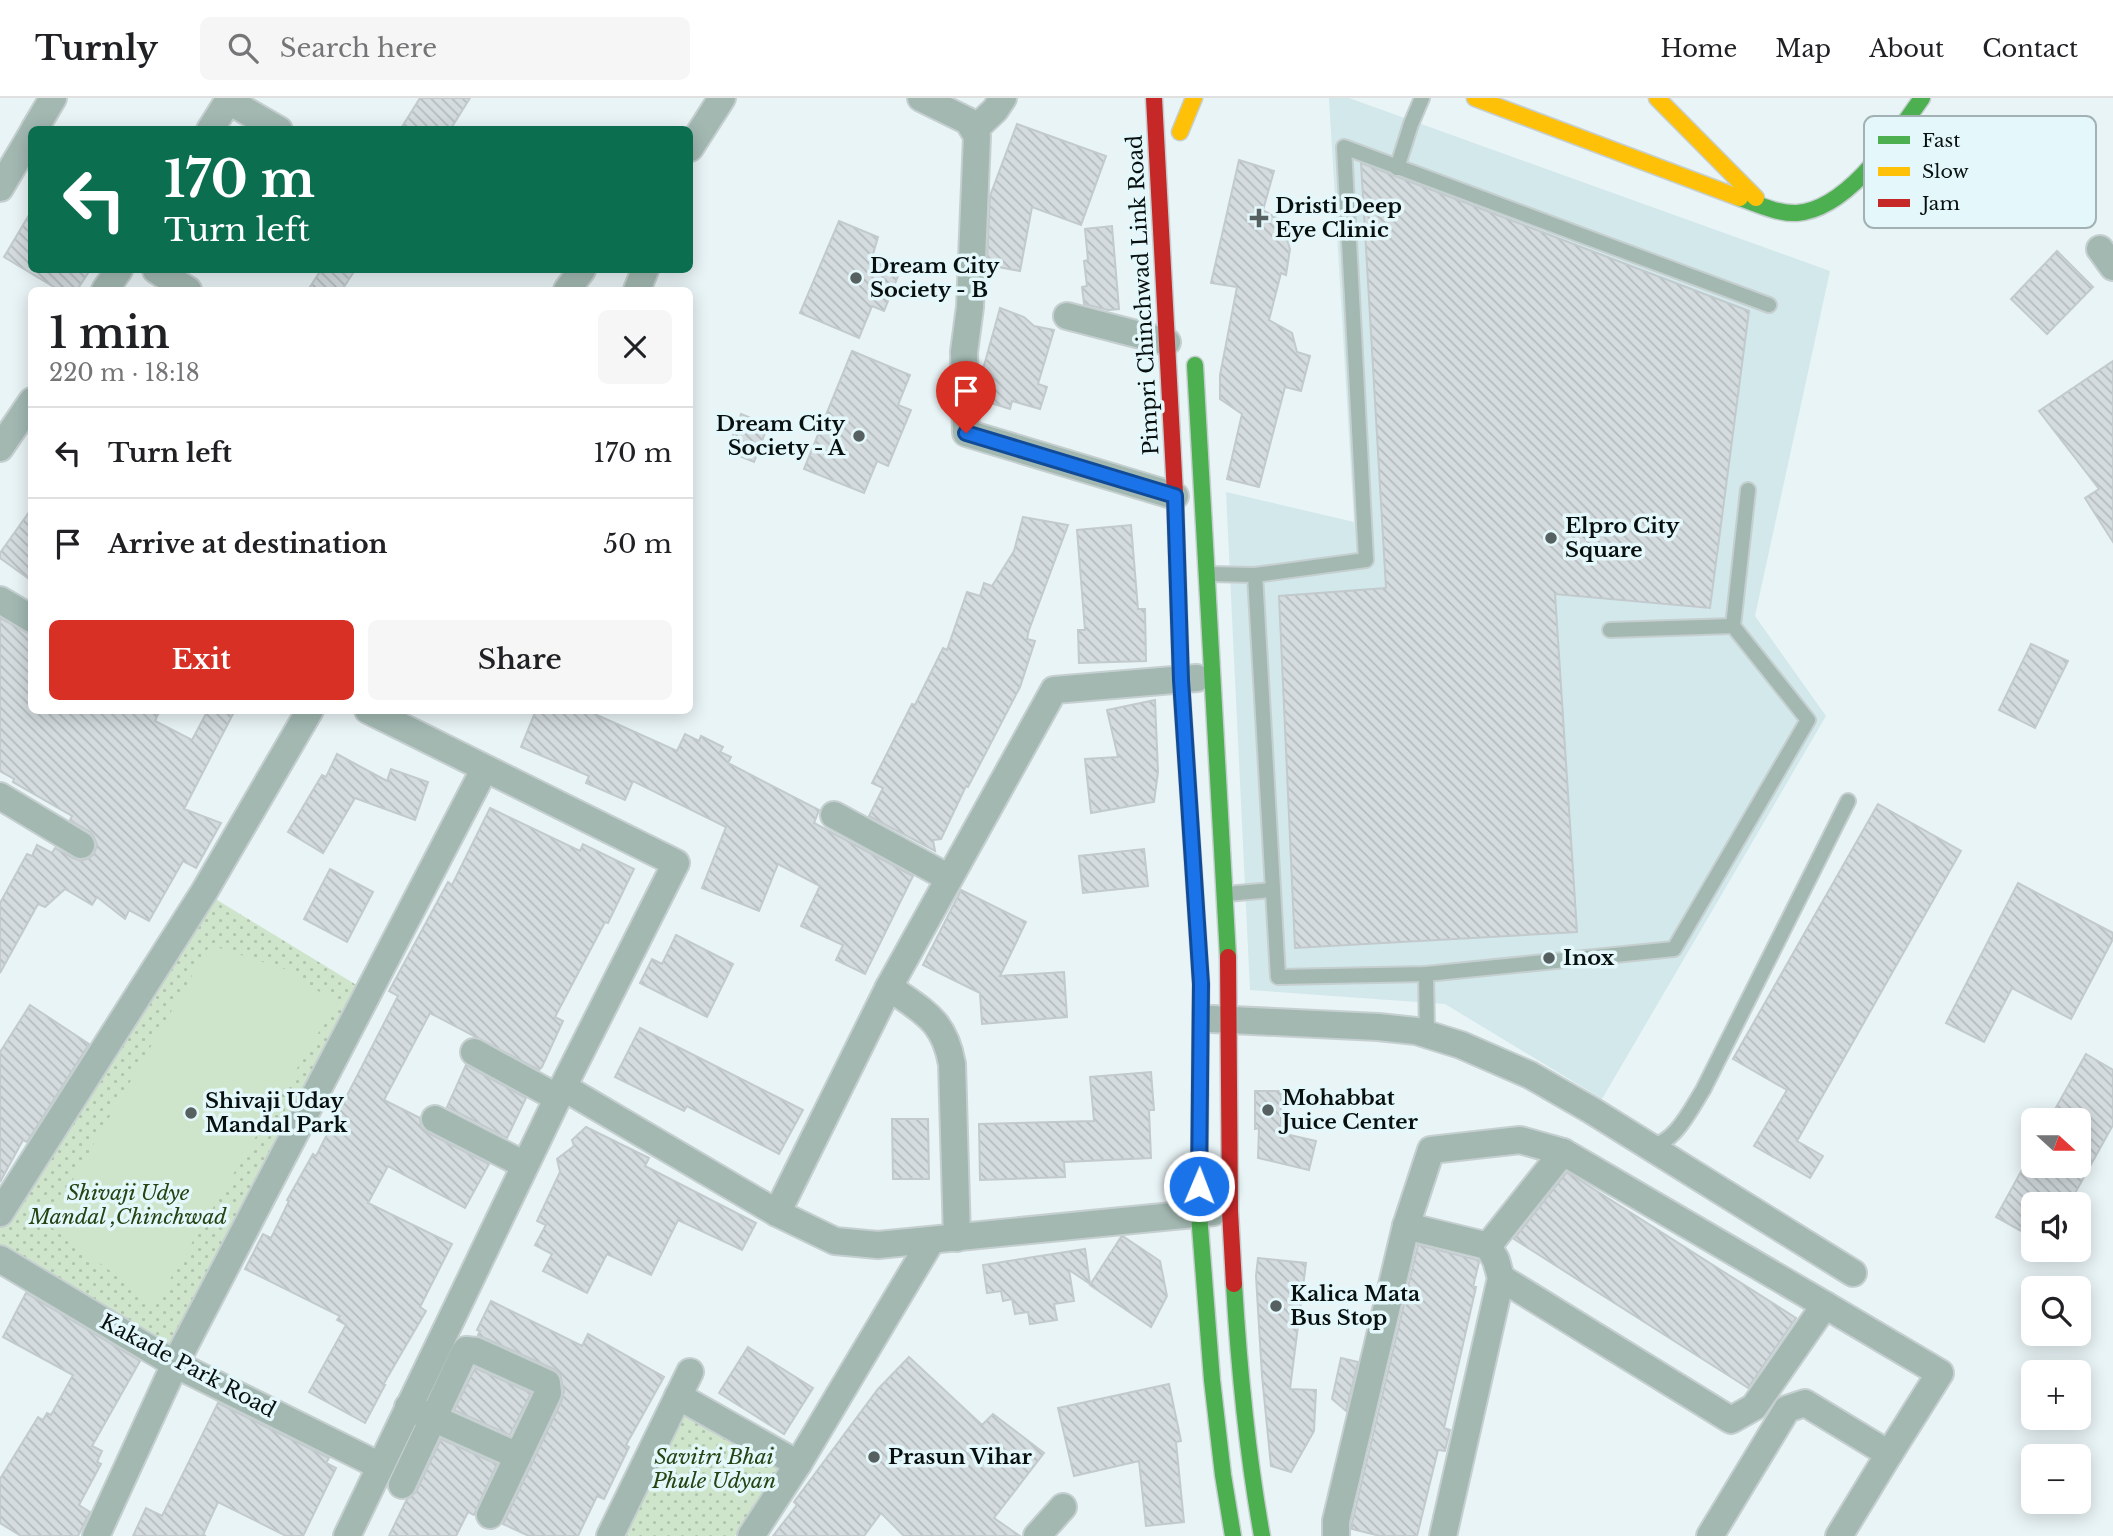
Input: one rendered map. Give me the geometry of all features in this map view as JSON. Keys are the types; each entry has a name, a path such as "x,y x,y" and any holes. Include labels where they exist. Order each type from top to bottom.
{"main road":[{"name":"Pimpri Chinchwad Link Road","path":"1154,98 1175,496 1181,680 1201,984 1199,1214 1214,1393 1233,1536"},
{"path":"1179,98 1181,139"},
{"path":"1181,139 1194,98"},
{"path":"1657,98 1764,207"},
{"path":"1909,116 1922,98"},
{"path":"1483,100 1764,207 1799,213 1824,205 1850,186 1864,170"},
{"path":"1156,135 1181,139"},
{"path":"1194,353 1224,894 1229,1019 1230,1211 1240,1378 1250,1471 1262,1536"}],"street":[{"path":"36,126 53,98"},
{"path":"693,143 722,98"},
{"path":"921,98 968,121 977,136 971,293 964,352 966,433 1175,496"},
{"path":"974,130 995,110 1003,98"},
{"path":"212,126 229,99 273,126"},
{"path":"0,188 28,141"},
{"path":"161,273 183,287"},
{"path":"1067,316 1167,342"},
{"path":"0,448 28,407"},
{"path":"0,600 28,617"},
{"path":"777,1213 889,986 1054,690 1213,676"},
{"path":"0,1213 204,892 308,714"},
{"path":"347,1536 525,1165 676,863 376,714"},
{"path":"96,1536 175,1364 484,769"},
{"path":"0,796 81,845"},
{"path":"834,815 949,878"},
{"path":"889,986 930,1017 947,1040 952,1064 957,1238"},
{"path":"1202,1019 1378,1027 1427,1035 1461,1045 1530,1075 1853,1273"},
{"path":"474,1052 561,1092 777,1213 835,1241 878,1245 931,1241 1230,1211"},
{"path":"435,1119 525,1165"},
{"path":"1336,1536 1336,1521 1406,1226 1431,1150 1520,1140 1563,1152 1940,1373 1839,1536"},
{"path":"1488,1246 1563,1152"},
{"path":"1406,1226 1488,1246 1496,1260 1501,1278 1443,1536"},
{"path":"751,1536 798,1464 931,1241"},
{"name":"Kakade Park Road","path":"0,1259 175,1364 380,1466"},
{"path":"1501,1278 1731,1420 1754,1407 1825,1305"},
{"path":"402,1485 464,1353 469,1349 476,1350 547,1383 548,1394 490,1515"},
{"path":"610,1536 690,1372"},
{"path":"678,1396 798,1464"},
{"path":"1710,1536 1787,1409 1805,1403 1889,1454"},
{"path":"408,1407 518,1457"},
{"path":"1037,1536 1063,1507"}],"lane":[{"path":"1397,168 1422,98"},
{"path":"1208,574 1255,575 1366,560 1344,147 1769,305"},
{"path":"1255,575 1278,977 1426,974 1674,949 1808,720 1733,626 1748,491"},
{"path":"1610,630 1733,626"},
{"path":"1647,1146 1658,1145 1681,1125 1703,1090 1848,801"},
{"path":"1224,894 1273,890"},
{"path":"1426,974 1427,1035"}],"shaded area":[{"path":"1329,98 1349,98 1830,271 1755,616 1826,716 1602,1099 1445,1004 1250,990 1226,492 1354,522"}],"green space":[{"name":"Shivaji Udye Mandal ,Chinchwad","path":"204,892 368,992 162,1356 0,1259 0,1213"},
{"name":"Shivaji Uday Mandal Park","path":"210,945 297,973 306,984 337,1002 155,1304 47,1224"},
{"name":"Savitri Bhai Phule Udyan","path":"691,1391 779,1463 768,1491 735,1536 618,1536"}],"building":[{"path":"420,98 470,98 452,126 402,126"},
{"path":"1017,124 1106,156 1081,225 1032,207 1020,271 987,265 990,196"},
{"path":"1239,160 1274,171 1263,210 1282,221 1290,249 1286,275 1281,273 1269,320 1292,333 1297,352 1310,356 1301,391 1285,387 1259,487 1227,479 1242,414 1220,399 1220,375 1237,287 1211,283"},
{"name":"Elpro City Square","path":"1361,163 1749,311 1710,608 1555,594 1577,932 1295,948 1279,596 1386,588"},
{"path":"28,217 28,271 4,257"},
{"name":"Dream City Society - B","path":"839,221 878,237 871,261 900,271 884,311 872,306 859,338 800,313"},
{"path":"1112,226 1119,309 1108,310 1084,304 1082,287 1087,286 1084,261 1088,260 1085,229"},
{"path":"2057,251 2093,287 2047,334 2011,299"},
{"path":"31,273 88,273 79,287 54,287"},
{"path":"319,273 353,273 344,287 310,287"},
{"path":"1000,308 1024,317 1034,326 1054,330 1038,384 1047,387 1040,409 1012,401 1010,409 981,400 980,380"},
{"name":"Dream City Society - A","path":"852,351 910,375 898,405 911,410 888,466 877,461 864,493 804,469"},
{"path":"2113,361 2113,542 2085,498 2099,489 2039,411"},
{"path":"741,414 768,425 754,462 727,451"},
{"path":"28,514 28,578 0,558 0,553"},
{"path":"1023,517 1068,525 1029,630 1027,639 1035,641 1020,687 968,787 966,786 941,839 933,840 935,851 869,816 883,788 872,783 943,648 947,650 967,592 980,596 984,583 992,586 1014,551"},
{"path":"1131,525 1138,609 1145,609 1146,661 1079,663 1078,630 1085,630 1077,530"},
{"path":"0,618 28,633 28,714 158,714 155,721 192,740 206,714 233,714 184,809 221,823 196,868 183,861 149,921 129,910 125,919 97,897 92,905 65,889 45,907 38,904 0,973 0,903 27,854 32,856 37,845 52,853 55,848 81,861 94,854 97,845 90,832 70,820 72,816 13,782 14,779 0,771"},
{"path":"2031,644 2068,661 2035,728 1999,710"},
{"path":"1155,700 1158,772 1154,802 1091,813 1085,759 1118,757 1107,710"},
{"path":"534,714 595,714 677,751 685,734 699,741 701,736 723,747 720,752 731,757 728,763 819,810 814,823 913,876 865,974 836,960 843,945 801,926 820,886 778,864 759,911 702,888 726,827 633,781 625,800 586,783 589,776 521,747"},
{"path":"337,754 387,781 391,769 428,782 415,820 355,798 323,853 288,832 322,775 326,777"},
{"path":"1878,804 1961,851 1797,1141 1823,1156 1810,1178 1754,1146 1787,1090 1733,1059"},
{"path":"490,808 580,851 583,844 634,869 608,923 605,922 555,1017 563,1021 539,1070 430,1013 384,1100 420,1118 421,1127 428,1133 489,1164 465,1208 388,1166 368,1203 452,1244 420,1307 426,1311 383,1385 365,1423 309,1392 346,1325 337,1320 340,1316 245,1269 263,1234 271,1238 289,1201 287,1200 313,1154 316,1156 398,996 389,991 448,882 452,885"},
{"path":"1144,849 1148,886 1083,893 1079,856"},
{"path":"330,869 373,892 347,942 304,919"},
{"path":"2018,883 2113,933 2113,939 2071,1019 2012,988 1984,1042 1946,1023"},
{"path":"961,890 1026,922 1000,976 1064,972 1067,1017 982,1024 980,993 923,965"},
{"path":"676,935 733,964 707,1017 640,983 652,959 662,964"},
{"path":"30,1005 89,1044 27,1142 23,1140 0,1182 0,1052"},
{"path":"640,1028 803,1110 779,1154 687,1106 684,1111 615,1077"},
{"path":"2086,1054 2113,1070 2113,1125 2091,1164 2091,1108 2056,1108"},
{"path":"466,1065 526,1098 507,1138 447,1107"},
{"path":"1151,1072 1154,1110 1149,1110 1151,1158 1064,1162 1065,1177 980,1180 979,1124 1094,1121 1090,1077"},
{"path":"1255,1091 1281,1091 1281,1133 1316,1141 1309,1170 1258,1158 1259,1128 1255,1129"},
{"path":"892,1119 928,1119 929,1179 893,1179"},
{"path":"586,1127 649,1158 645,1166 756,1223 742,1250 678,1220 651,1275 607,1254 587,1293 543,1271 552,1254 535,1245 546,1225 537,1221 560,1172 557,1159 574,1146 572,1140"},
{"path":"2021,1171 2021,1178 2083,1178 2076,1192 2021,1192 2021,1231 1996,1217"},
{"path":"1567,1172 1796,1318 1748,1388 1514,1239"},
{"path":"1121,1237 1160,1261 1167,1296 1151,1327 1090,1285"},
{"path":"1418,1245 1478,1260 1473,1287 1476,1287 1444,1428 1450,1430 1445,1451 1438,1450 1417,1536 1380,1536 1352,1529 1352,1523"},
{"path":"1085,1249 1090,1284 1069,1270 1074,1301 1054,1304 1057,1320 1030,1324 1028,1312 1015,1314 1012,1299 1003,1301 1001,1291 987,1293 983,1265"},
{"path":"1258,1258 1306,1263 1290,1389 1316,1390 1314,1431 1291,1472 1271,1466 1262,1376 1256,1276"},
{"path":"26,1293 140,1361 92,1446 102,1451 97,1462 101,1464 79,1505 90,1512 78,1536 21,1536 0,1523 0,1479 38,1417 43,1420 47,1413 51,1415 73,1375 3,1337"},
{"path":"491,1301 582,1346 588,1334 664,1377 626,1445 629,1447 604,1499 597,1496 578,1536 529,1536 503,1524 564,1391 560,1374 554,1369 478,1335 480,1331 477,1330"},
{"path":"748,1347 813,1388 784,1434 719,1393"},
{"path":"909,1357 982,1425 993,1414 1044,1453 994,1518 1020,1536 904,1536 881,1513 864,1536 773,1536 797,1505 794,1502 878,1389"},
{"path":"1341,1358 1358,1362 1346,1411 1332,1399"},
{"path":"475,1368 531,1393 510,1435 454,1410"},
{"path":"1169,1384 1181,1441 1176,1442 1184,1522 1146,1526 1139,1461 1074,1476 1058,1408"},
{"path":"218,1403 329,1458 326,1463 336,1468 303,1536 286,1536 218,1502 203,1535 206,1536 133,1536 146,1508 162,1516"},
{"path":"441,1439 497,1464 474,1515 468,1512 456,1536 389,1536 407,1499 416,1492"}],"traffic: fast":[{"path":"1909,116 1922,98"},
{"path":"1740,198 1775,210 1797,213 1835,199 1864,173"},
{"path":"1195,365 1228,957"},
{"path":"1200,1095 1199,1214 1212,1380 1233,1536"},
{"path":"1234,1284 1244,1410 1262,1536"}],"traffic: slow":[{"path":"1180,132 1194,98"},
{"path":"1475,98 1740,198"},
{"path":"1657,98 1756,198"},
{"path":"1175,494 1181,680 1201,984 1200,1095"}],"traffic: jam":[{"path":"1154,98 1175,494"},
{"path":"1228,957 1230,1211 1234,1284"}],"place":[{"name":"Dristi Deep Eye Clinic","path":"1259,218"},
{"name":"Dream City Society - B","path":"856,278"},
{"name":"Dream City Society - A","path":"859,436"},
{"name":"Elpro City Square","path":"1551,538"},
{"name":"Inox","path":"1549,958"},
{"name":"Mohabbat Juice Center","path":"1268,1110"},
{"name":"Shivaji Uday Mandal Park","path":"191,1113"},
{"name":"Kalica Mata Bus Stop","path":"1276,1306"},
{"name":"Prasun Vihar","path":"874,1457"}],"route":[{"path":"966,433 1175,496 1181,680 1201,984 1199,1186"}]}
